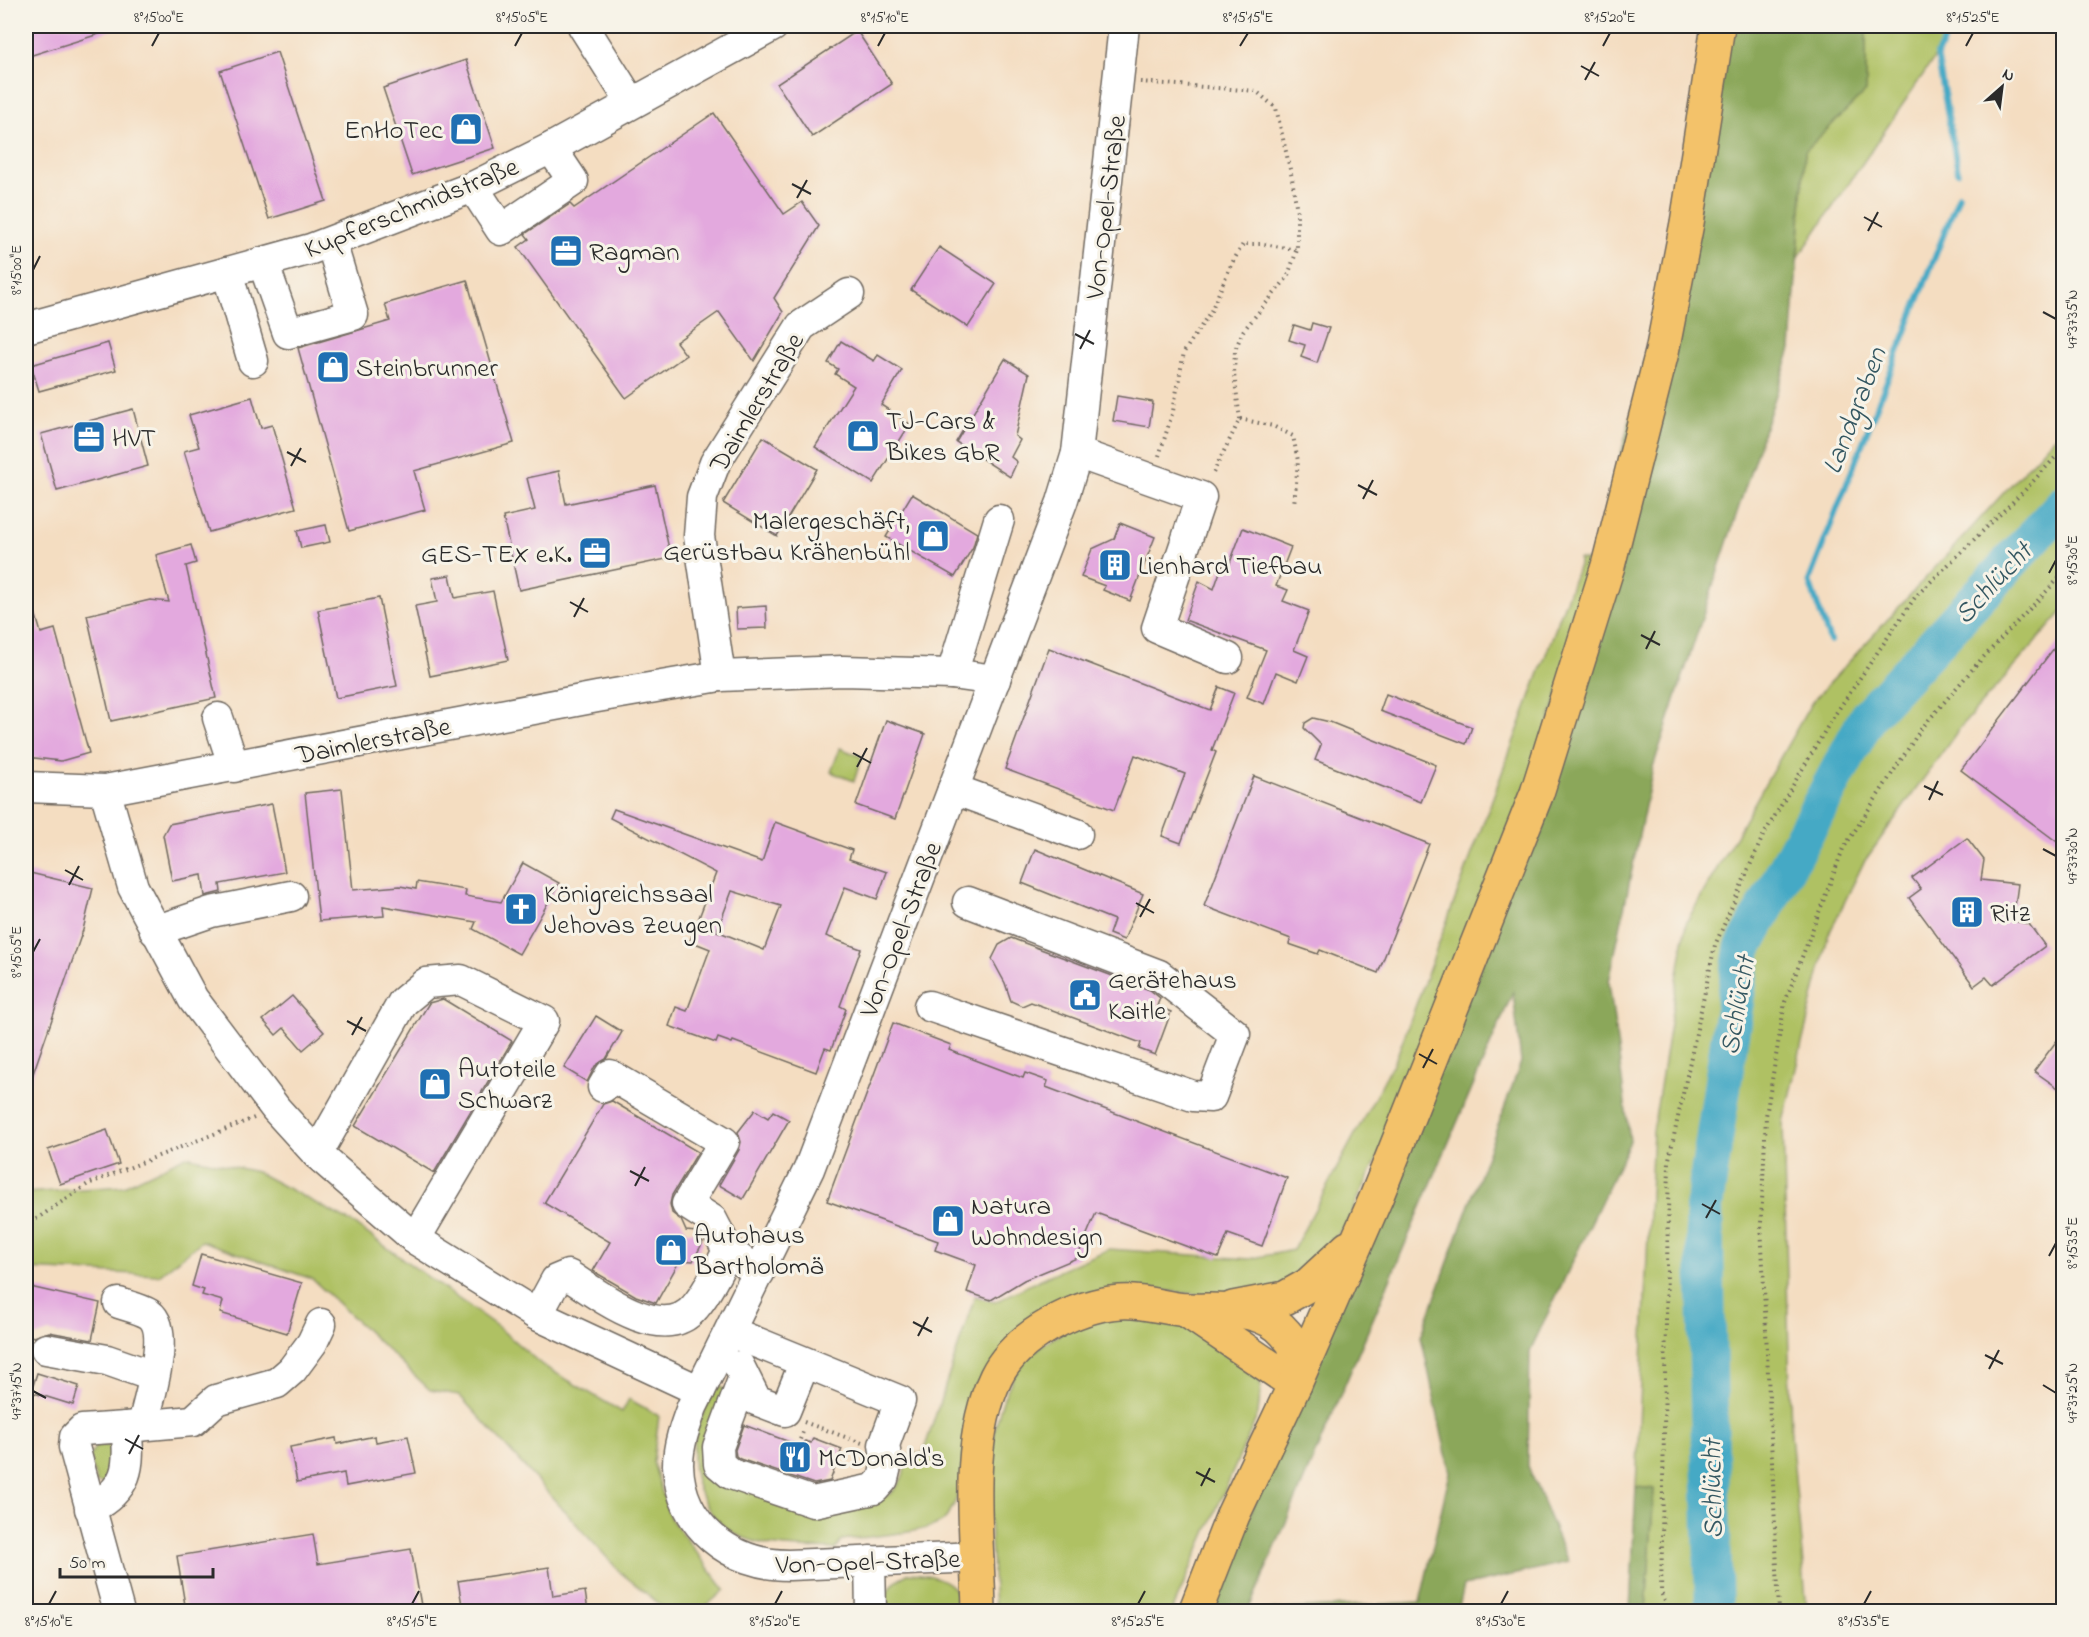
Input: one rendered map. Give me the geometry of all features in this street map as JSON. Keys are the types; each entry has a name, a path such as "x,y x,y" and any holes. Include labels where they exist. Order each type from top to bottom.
{"main road":[{"path":"1195,1611 1233,1515 1295,1384 1358,1238 1491,915 1537,794 1608,566 1662,352 1687,223 1718,26"},
{"path":"980,1611 978,1443 983,1412 997,1375 1024,1343 1055,1320 1094,1306 1121,1302 1186,1310 1229,1309 1285,1298 1308,1285 1358,1238"},
{"path":"1229,1309 1254,1314 1279,1326 1294,1345 1295,1384"},
{"path":"1186,1310 1295,1384"}],"street":[{"path":"583,26 631,102"},
{"name":"Kupferschmidstraße","path":"26,328 331,242 465,191 551,148 773,26"},
{"name":"Von-Opel-Straße","path":"978,1557 789,1565 759,1563 731,1552 707,1534 686,1502 678,1465 682,1433 700,1390 809,1169 1062,502 1077,453 1124,26"},
{"path":"465,191 501,230 573,180 551,148"},
{"path":"465,191 480,231"},
{"path":"262,262 288,333 353,315 331,242"},
{"path":"227,272 253,361"},
{"name":"Daimlerstraße","path":"720,676 699,536 702,497 715,463 801,326 849,294"},
{"path":"1077,453 1201,498 1157,627 1228,658"},
{"path":"952,674 999,520"},
{"name":"Daimlerstraße","path":"26,787 105,790 234,767 360,734 720,676 843,671 952,674 995,680"},
{"path":"218,718 234,767"},
{"path":"953,789 1077,834"},
{"path":"105,790 134,887 155,931 193,999 276,1108 318,1154 416,1239 537,1315 700,1390"},
{"path":"155,931 211,912 291,896"},
{"path":"928,1006 1193,1096 1211,1096 1219,1076 1235,1034 1159,975 968,902"},
{"path":"318,1154 403,1002 426,983 461,980 544,1020 416,1239"},
{"path":"603,1087 610,1075 724,1142 687,1204 712,1220 728,1251 759,1273"},
{"path":"537,1315 556,1280 568,1275 599,1296 631,1312 664,1323 686,1316 696,1307 728,1251"},
{"path":"90,1509 112,1495 127,1471 134,1426 153,1376 160,1347 159,1328 150,1314 119,1303"},
{"path":"119,1611 74,1448 75,1437 82,1430 193,1421 216,1400 277,1383 292,1370 312,1343 321,1324"},
{"path":"729,1335 744,1377 756,1400 796,1417 804,1364"},
{"path":"729,1335 900,1401 885,1448 887,1462 882,1479 874,1489 813,1502 731,1474 719,1464 718,1447 744,1377"},
{"path":"46,1349 106,1360 153,1376"},
{"path":"870,1561 871,1611"}],"path":[{"path":"1119,80 1256,91 1276,108 1292,178 1297,212 1297,250 1287,278 1243,331 1235,350 1234,374 1240,419 1201,498"},
{"path":"1148,478 1163,446 1184,352 1211,311 1243,244 1264,244 1297,250"},
{"path":"1240,419 1273,426 1293,436 1298,461 1294,505"},
{"path":"1670,1611 1661,1593 1669,1159 1715,945 1763,836 1832,719 1916,596 2025,490 2064,448"},
{"path":"1779,1611 1761,1223 1766,1116 1785,1002 1843,849 1921,729 1977,664 2064,573"},
{"path":"26,1226 88,1184 199,1142 276,1108"},
{"path":"798,1445 796,1417 885,1448"}],"green space":[{"path":"1733,26 1866,26 1866,91 1805,151 1791,349 1653,767 1609,982 1630,1141 1530,1351 1528,1466 1568,1562 1464,1586 1458,1611 1211,1612 1231,1559 1497,927","holes":["1513,992 1521,1062 1421,1336 1450,1473 1420,1602 1248,1611"]},
{"path":"1866,26 1952,26 1937,54 1798,258 1805,151 1866,91"},
{"path":"2063,428 2063,611 1959,729 1864,862 1828,936 1783,1122 1791,1434 1807,1611 1646,1611 1654,1489 1636,1487 1653,1131 1686,923 1812,702"},
{"path":"1579,559 1599,563 1527,791 1394,1123 1345,1226 1306,1269 1283,1286 1248,1294 1204,1295 1147,1289 1015,1333 959,1493 948,1515 936,1525 895,1534 842,1540 836,1549 793,1548 760,1543 734,1533 721,1524 703,1499 697,1484 693,1452 697,1430 716,1385 728,1391 714,1422 738,1483 887,1496 902,1478 907,1455 923,1453 975,1296 995,1302 1109,1249 1249,1259 1293,1250 1397,1056 1579,565"},
{"path":"840,748 862,757 854,781 831,772"},
{"path":"186,1156 257,1172 351,1222 498,1327 542,1365 622,1412 629,1399 659,1416 653,1462 670,1518 725,1590 700,1611 668,1611 620,1572 459,1395 430,1390 312,1279 202,1241 159,1275 26,1269 26,1193 124,1186"},
{"path":"1136,1315 1169,1321 1201,1333 1252,1365 1261,1385 1258,1414 1172,1611 995,1612 990,1479 999,1412 1011,1383 1033,1353 1065,1331 1091,1320"},
{"path":"108,1445 115,1460 113,1469 104,1484 96,1482 90,1456 95,1447"},
{"path":"1636,1487 1654,1489 1646,1611 1630,1611"},
{"path":"909,1573 928,1575 945,1581 957,1593 964,1611 883,1611 883,1604 890,1588"}],"building":[{"path":"26,26 114,26 115,29 26,57"},
{"path":"857,31 892,84 812,137 777,84"},
{"path":"277,52 326,201 269,219 220,71"},
{"path":"466,60 495,148 412,175 383,88"},
{"path":"714,113 784,214 802,202 819,226 774,298 783,312 754,361 719,312 676,342 686,355 626,398 518,247 529,239 525,234 570,204 574,208"},
{"path":"939,247 996,284 968,327 911,290"},
{"path":"467,280 514,443 414,471 425,510 349,531 298,348 390,321 385,304"},
{"path":"1312,323 1329,328 1317,363 1301,357 1305,345 1289,340 1294,325 1310,330"},
{"name":"TJ-Cars & Bikes GbR","path":"841,341 874,361 878,355 902,370 881,405 910,424 873,483 815,447 854,386 835,374 838,369 828,363"},
{"path":"108,343 116,370 39,391 31,365"},
{"path":"1005,359 1029,374 1015,436 1020,440 1011,457 1017,462 1010,477 956,442"},
{"path":"1117,396 1153,402 1149,427 1113,421"},
{"path":"252,397 261,428 272,425 296,508 209,532 184,451 199,447 189,415"},
{"path":"133,409 148,466 57,491 41,434"},
{"path":"763,437 817,469 777,536 723,503"},
{"path":"559,471 566,504 655,485 671,558 519,590 503,517 535,510 527,478"},
{"name":"Malergeschäft, Gerüstbau Krähenbühl","path":"912,494 977,533 973,547 955,577 886,537"},
{"name":"Lienhard Tiefbau","path":"1120,523 1155,537 1130,601 1103,590 1105,586 1081,577 1092,549 1114,539"},
{"path":"326,525 330,542 301,548 297,531"},
{"path":"1243,528 1291,547 1276,586 1288,590 1283,601 1309,611 1294,650 1308,656 1298,681 1276,672 1264,704 1247,697 1266,650 1185,620 1199,581 1214,589 1222,566 1228,568"},
{"path":"191,545 196,563 186,566 216,698 111,721 87,615 150,600 169,602 156,555"},
{"path":"450,575 455,598 493,591 508,660 430,676 415,606 437,602 432,578"},
{"path":"30,595 41,633 55,629 89,753 61,761 26,757 26,596"},
{"path":"379,598 397,686 336,698 318,610"},
{"path":"766,606 767,628 737,629 736,608"},
{"path":"2064,635 2064,847 1961,770"},
{"path":"1049,648 1210,710 1219,687 1234,693 1212,750 1216,752 1181,843 1162,836 1185,774 1135,755 1114,810 1005,769"},
{"path":"1386,694 1472,727 1466,744 1380,711"},
{"path":"1313,718 1330,722 1436,765 1421,802 1315,760 1321,745 1304,728 1305,723"},
{"path":"886,720 925,734 895,819 856,805"},
{"path":"1254,776 1429,844 1378,973 1320,950 1318,954 1289,944 1291,939 1204,906"},
{"path":"342,789 353,890 400,886 416,889 417,882 466,890 465,896 501,902 523,863 559,883 519,954 473,929 476,922 383,906 384,916 319,921 305,793"},
{"path":"272,804 285,872 220,884 221,892 205,896 202,875 172,881 163,835 169,824"},
{"path":"614,809 762,862 775,822 852,850 849,859 887,872 877,899 845,887 826,936 861,949 840,1006 846,1009 831,1050 825,1048 816,1072 733,1041 732,1043 718,1038 716,1043 669,1026 676,1007 687,1011 710,949 690,941 716,873 610,818","holes":["732,891 781,906 764,950 717,931"]},
{"name":"Ritz","path":"1967,838 1984,860 1981,880 2018,884 2013,921 2029,924 2045,946 1993,985 1986,977 1974,986 1909,898 1921,889 1912,878"},
{"path":"1035,849 1143,894 1124,940 1109,934 1114,920 1022,883"},
{"path":"26,872 93,888 83,930 28,1088 26,1088"},
{"name":"Gerätehaus Kaitle","path":"1011,938 1150,990 1160,998 1157,1006 1171,1012 1155,1055 1139,1049 1141,1043 1031,1002 1022,1006 1011,1001 1005,983 992,959 999,945"},
{"path":"292,996 324,1032 303,1050 284,1028 276,1035 263,1020"},
{"name":"Autoteile Schwarz","path":"443,999 512,1041 434,1173 355,1126 429,1003"},
{"path":"596,1016 622,1032 606,1059 595,1066 587,1082 564,1068"},
{"path":"893,1023 951,1045 949,1050 1023,1078 1025,1073 1048,1081 1046,1087 1287,1178 1262,1246 1228,1234 1218,1258 1096,1213 1077,1258 1024,1280 991,1300 967,1292 976,1265 935,1250 938,1241 827,1201"},
{"path":"2064,1031 2064,1092 2034,1071"},
{"path":"612,1101 698,1152 672,1195 670,1204 672,1213 681,1220 686,1231 697,1232 703,1242 693,1261 680,1260 656,1303 636,1296 593,1271 610,1242 544,1203 603,1104"},
{"path":"755,1110 768,1118 773,1111 789,1120 743,1199 719,1185 739,1150 741,1142 738,1132"},
{"path":"107,1130 119,1164 60,1184 48,1150"},
{"path":"201,1254 302,1283 287,1333 220,1313 223,1301 202,1295 204,1290 192,1286"},
{"path":"26,1286 100,1303 92,1340 49,1332 34,1337 26,1335"},
{"path":"37,1373 79,1386 73,1405 31,1392"},
{"name":"McDonald's","path":"744,1425 803,1447 805,1441 811,1443 813,1438 842,1449 830,1481 814,1484 740,1459 736,1456 735,1450"},
{"path":"375,1436 376,1442 408,1436 416,1473 346,1486 344,1473 297,1482 290,1447 336,1438 337,1444"},
{"path":"313,1534 318,1564 411,1549 422,1611 186,1611 177,1556"},
{"path":"549,1567 553,1596 585,1591 588,1611 463,1611 458,1581"}],"waterway":[{"name":"Landgraben","path":"1952,26 1937,54 1958,172"},
{"name":"Landgraben","path":"1830,641 1809,581 1959,195"},
{"name":"Schlücht","path":"1714,1612 1704,1207 1743,949 1868,716 2064,504"}],"place":[{"name":"EnHoTec","path":"466,129"},
{"name":"Ragman","path":"566,251"},
{"name":"Steinbrunner","path":"333,367"},
{"name":"TJ-Cars & Bikes GbR","path":"863,436"},
{"name":"HVT","path":"89,437"},
{"name":"Malergeschäft, Gerüstbau Krähenbühl","path":"933,536"},
{"name":"GES-TEX e.K.","path":"595,553"},
{"name":"Lienhard Tiefbau","path":"1115,565"},
{"name":"Königreichssaal Jehovas Zeugen","path":"521,909"},
{"name":"Ritz","path":"1967,912"},
{"name":"Gerätehaus Kaitle","path":"1085,995"},
{"name":"Autoteile Schwarz","path":"435,1084"},
{"name":"Natura Wohndesign","path":"948,1221"},
{"name":"Autohaus Bartholomä","path":"671,1250"},
{"name":"McDonald's","path":"795,1457"}]}
